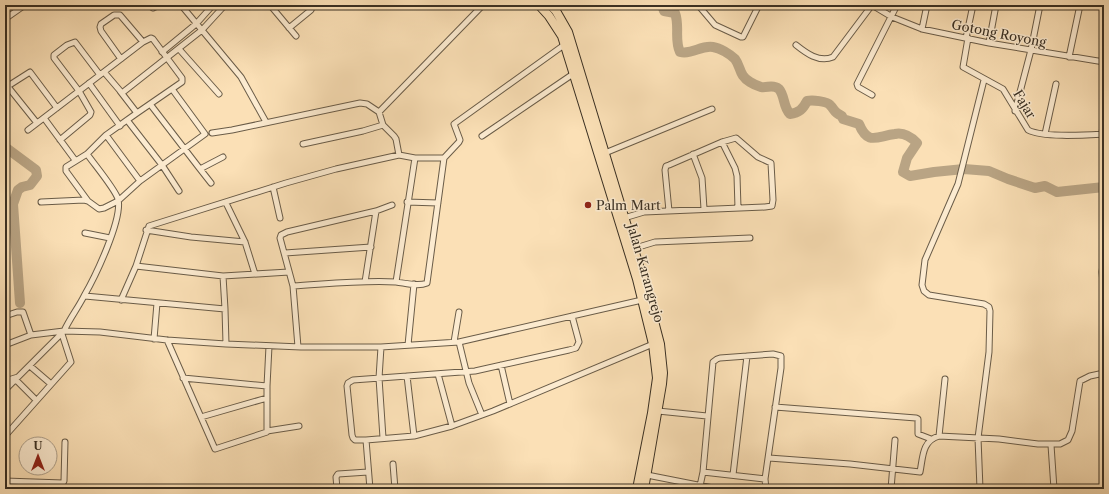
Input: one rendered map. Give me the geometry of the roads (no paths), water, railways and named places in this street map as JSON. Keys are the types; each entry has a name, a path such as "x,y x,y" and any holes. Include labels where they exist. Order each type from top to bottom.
{"main road":[{"name":"Jalan Karangrejo","path":"539,5 549,16 562,36 573,74 605,153 624,218 653,344 657,378 638,489"},
{"name":"Jalan Karangrejo","path":"550,5 556,11 568,32 588,111 631,249 643,279 660,344 663,373 658,411 644,489"}],"street":[{"path":"5,19 25,5"},
{"path":"148,5 153,8 158,5"},
{"path":"181,5 241,77 266,122"},
{"path":"162,52 196,24 213,5"},
{"path":"60,140 90,115 90,110 79,91 54,58 54,55 60,50 72,42 75,42 102,74 122,93 180,49 202,30 225,5"},
{"path":"270,5 296,36"},
{"path":"379,112 483,5"},
{"path":"698,5 715,25 743,37 759,5"},
{"path":"796,45 805,52 816,57 827,59 833,57 872,5"},
{"name":"Gotong Royong","path":"872,5 892,17 922,29 988,43 1104,62"},
{"path":"872,95 857,84 897,5"},
{"path":"922,29 927,5"},
{"path":"967,38 973,5"},
{"path":"988,43 996,5"},
{"path":"1015,111 1031,50 1040,5"},
{"path":"1069,57 1080,5"},
{"path":"289,28 311,10"},
{"path":"121,59 101,31 101,24 114,15 120,15 142,42"},
{"path":"28,130 142,42 151,38 153,39 183,80 180,84 172,89 150,104 106,135 87,154 75,160 65,169 88,201 101,209 118,201 140,181 205,134 172,89"},
{"name":"Fajar","path":"967,38 963,67 984,80 1003,89 1015,111 1028,130 1045,134 1103,134"},
{"path":"294,286 365,282 425,284 428,278 444,158 459,142 459,136 454,124 564,45"},
{"path":"180,49 219,94"},
{"path":"37,123 6,85 30,72 57,108"},
{"path":"482,136 573,74"},
{"path":"980,489 978,438 988,352 989,307 984,304 929,295 923,288 921,281 925,260 954,194 961,174 984,80"},
{"path":"89,83 120,126"},
{"path":"1045,134 1056,84"},
{"path":"119,89 137,113"},
{"path":"212,133 364,102 379,112 383,125 394,136 399,156"},
{"path":"150,104 211,183"},
{"path":"605,153 712,109"},
{"path":"1103,134 1104,113"},
{"path":"44,118 75,160"},
{"path":"127,120 162,165 179,191"},
{"path":"303,144 363,131 383,125"},
{"path":"106,135 140,181"},
{"path":"624,218 644,212 669,211 704,209 765,207 772,206 772,165 770,162 758,157 738,139 734,138 693,154 665,168 669,211"},
{"path":"722,142 735,168 737,176 738,208"},
{"path":"5,390 63,332 85,296 104,255 116,222 118,201 113,190 87,154"},
{"path":"693,154 702,178 704,209"},
{"path":"121,300 136,266 146,230 148,226 152,224 336,169 399,156 415,158 444,158"},
{"path":"200,169 223,157"},
{"path":"396,282 407,202 415,158"},
{"path":"274,188 280,218"},
{"path":"42,202 88,201"},
{"path":"226,202 245,242 255,274"},
{"path":"407,202 438,204"},
{"path":"298,347 294,286 280,238 283,233 392,206"},
{"path":"365,282 376,211"},
{"path":"146,230 191,237 245,242"},
{"path":"85,233 110,238"},
{"path":"631,249 655,242 750,238"},
{"path":"285,253 371,247"},
{"path":"1104,257 1102,272 1104,295"},
{"path":"136,266 223,276 290,272"},
{"path":"223,276 226,309 226,344"},
{"path":"408,345 414,284"},
{"path":"85,296 157,304 226,309"},
{"path":"5,345 31,335 63,332 100,332 167,340 298,347 381,347 457,342 642,300"},
{"path":"1104,302 1104,324"},
{"path":"154,339 157,304"},
{"path":"5,316 17,312 23,312 31,335"},
{"path":"459,312 457,342 466,372 482,415"},
{"path":"572,316 579,342 576,348 466,372 353,380 348,382 347,386 352,435 354,439 366,440 414,436 452,426 510,404 653,344"},
{"path":"5,436 71,362 63,332"},
{"path":"167,340 214,449 266,433 267,431 299,426"},
{"path":"267,431 269,346"},
{"path":"381,347 379,378 383,438"},
{"path":"700,486 703,472 713,362 717,359 773,354 781,356 781,368 765,479 766,489"},
{"path":"733,475 747,356"},
{"path":"501,365 510,404"},
{"path":"30,366 51,384"},
{"path":"769,458 850,464 920,472 925,447 931,439 939,436 1051,445 1065,443 1070,437 1080,382 1090,376 1104,373"},
{"path":"438,374 452,426"},
{"path":"407,376 414,436"},
{"path":"183,378 267,386"},
{"path":"939,436 945,378"},
{"path":"5,380 17,379"},
{"path":"17,379 36,400"},
{"path":"201,417 267,398"},
{"path":"775,407 916,418 918,419 918,434 931,439"},
{"path":"658,411 708,416"},
{"path":"366,440 370,489"},
{"path":"891,489 895,440"},
{"path":"5,481 63,482 65,442"},
{"path":"1051,445 1054,489"},
{"path":"393,464 395,489"},
{"path":"337,489 336,477 338,474 368,472"},
{"path":"703,472 765,479"},
{"path":"647,475 718,489"}],"waterway":[{"path":"662,5 664,11 675,13 677,23 677,43 680,52 685,53 704,47 716,48 725,52 735,59 746,80 761,87 773,86 779,89 786,108 790,114 796,113 800,110 807,101 823,102 830,105 842,116 843,119 859,124 862,131 870,137 878,138 898,134 904,134 910,137 917,143 907,158 903,172 910,176 964,169 989,171 1035,188 1045,186 1057,192 1104,187"},
{"path":"5,147 36,170 37,176 30,185 22,187 18,190 13,204 20,303"}],"place":[{"name":"Palm Mart","path":"588,205"}]}
